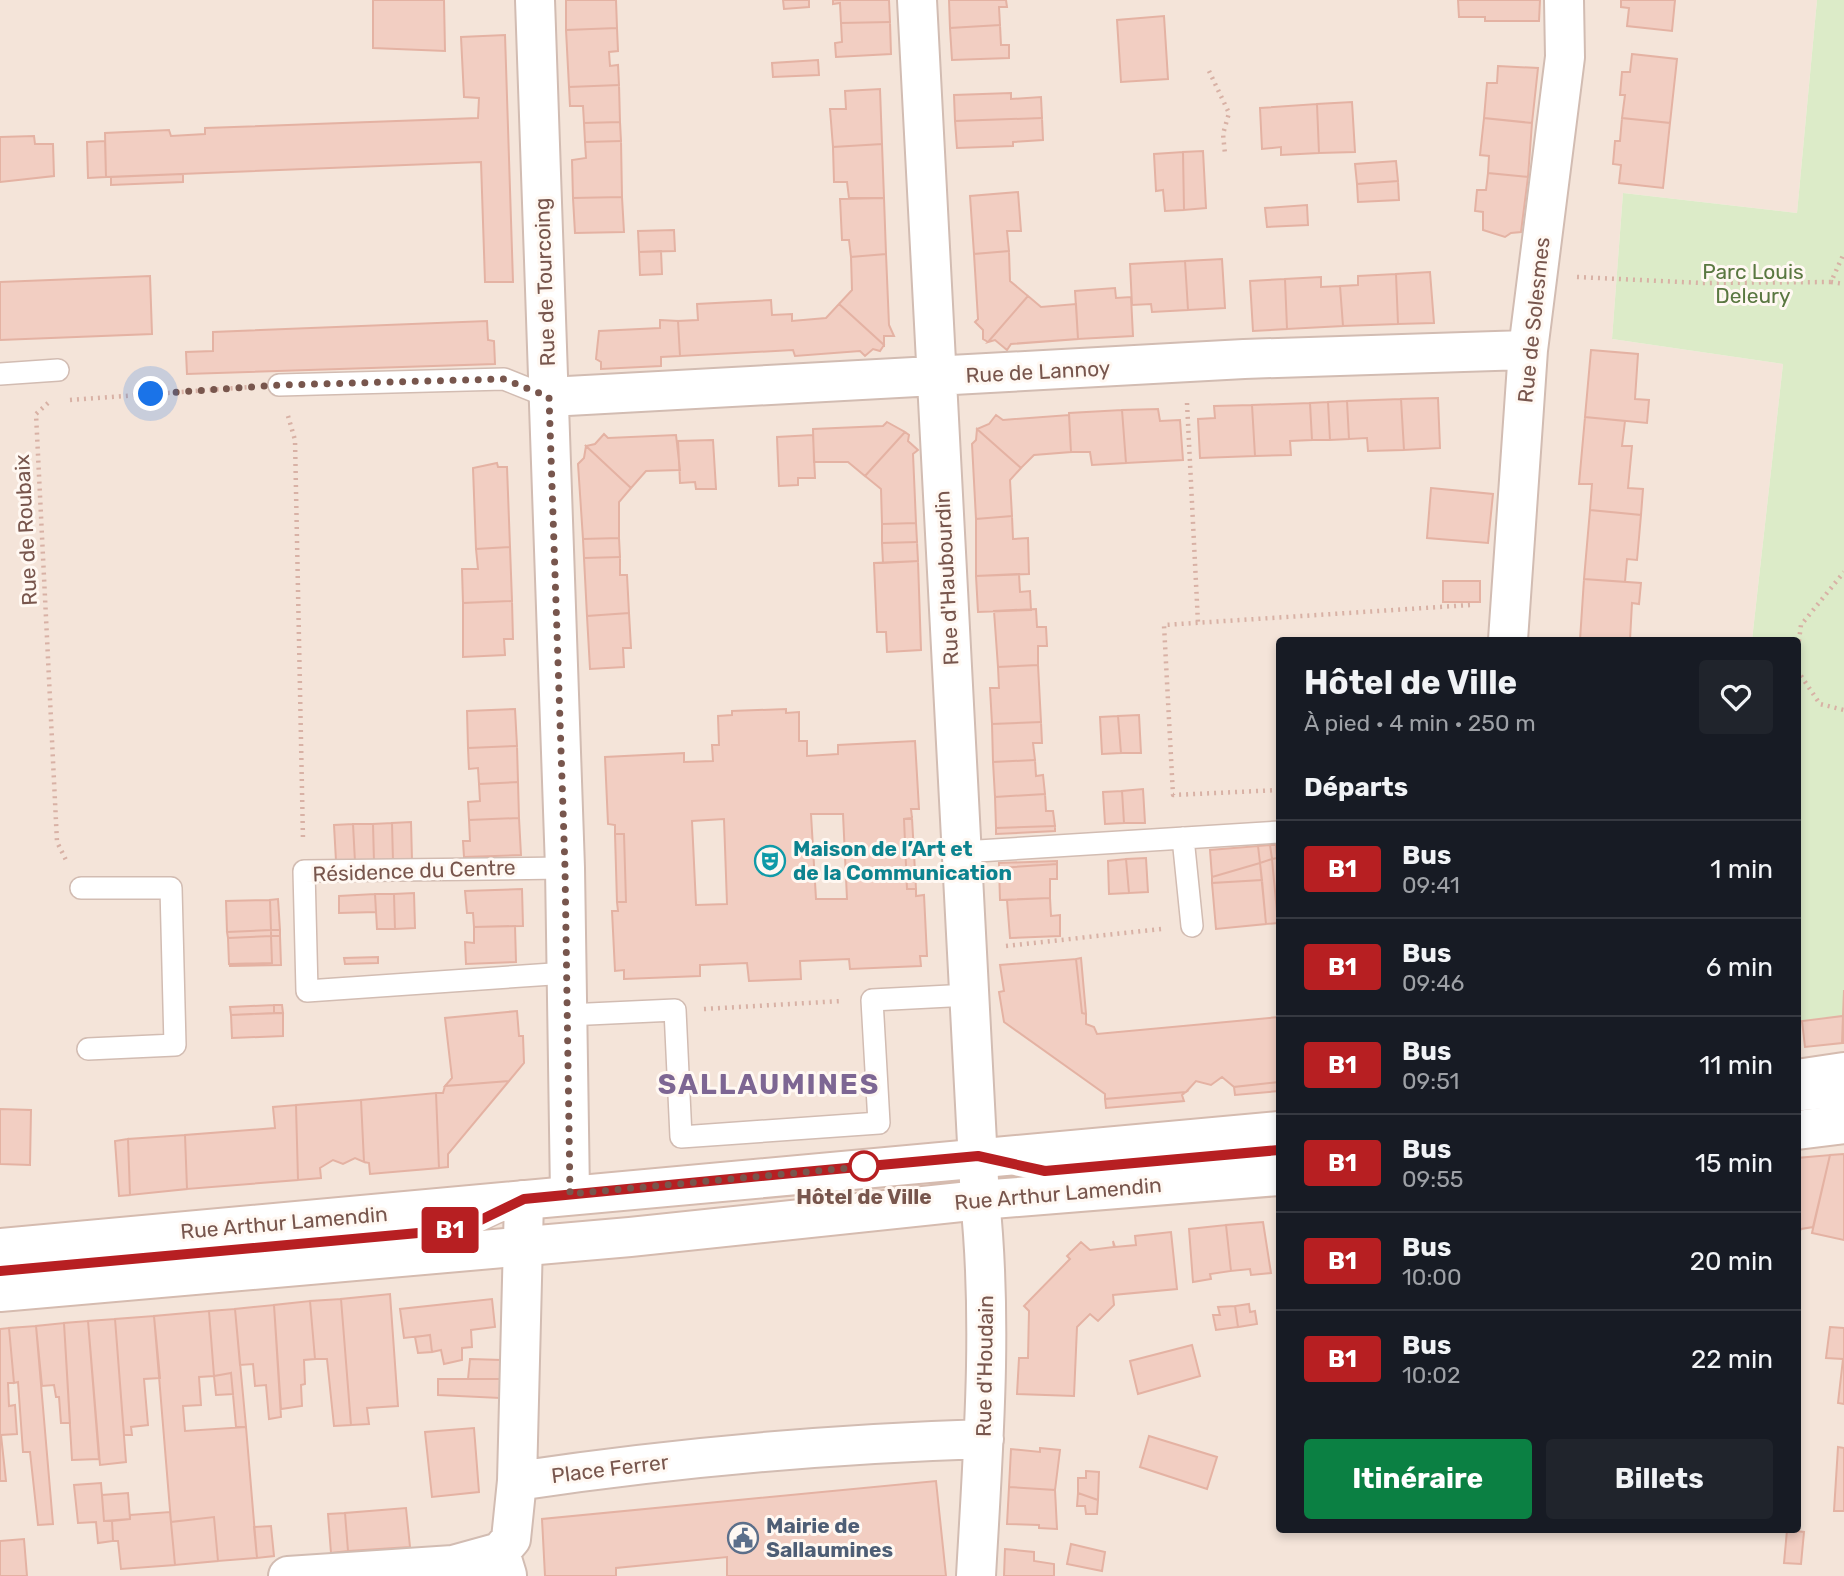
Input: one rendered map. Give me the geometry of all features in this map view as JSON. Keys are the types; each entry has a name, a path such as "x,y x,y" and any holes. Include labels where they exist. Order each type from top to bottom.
{"street":[{"name":"Rue de Tourcoing","path":"535,0 565,868 570,1194"},
{"name":"Rue d'Haubourdin","path":"917,0 978,1156"},
{"name":"Rue de Solesmes","path":"1508,637 1528,350 1564,57 1564,0"},
{"name":"Rue de Lannoy","path":"549,397 1185,363 1528,350"},
{"path":"1801,1078 1844,1072"},
{"path":"1801,1129 1844,1124"},
{"name":"Rue Arthur Lamendin","path":"0,1248 978,1156 1276,1131"},
{"name":"Rue d'Houdain","path":"976,1576 984,1439 986,1256 978,1156"},
{"name":"Rue Arthur Lamendin","path":"0,1292 523,1247 980,1200 1276,1176"},
{"path":"288,1576 503,1564 511,1539 517,1481 524,1199"},
{"name":"Place Ferrer","path":"517,1481 617,1466 877,1443 984,1439"}],"lane":[{"path":"0,374 58,370"},
{"path":"279,385 504,379 549,397"},
{"path":"962,852 1276,832"},
{"path":"1183,838 1192,926"},
{"name":"Résidence du Centre","path":"565,868 304,871 307,991 567,973"},
{"path":"81,888 171,888 175,1045 88,1049"},
{"path":"567,1015 675,1010 681,1137 879,1123 872,1000 970,995"},
{"path":"1801,1100 1844,1096"},
{"path":"978,1156 1045,1171 1276,1150"},
{"path":"0,1271 462,1229 524,1199"}],"path":[{"path":"1209,71 1229,113 1223,134 1225,154"},
{"path":"1831,282 1844,253"},
{"path":"1538,275 1702,284 1844,284"},
{"path":"1185,363 1198,623"},
{"path":"279,385 295,440 304,871"},
{"name":"Rue de Roubaix","path":"81,888 57,842 36,414 49,402 279,385"},
{"path":"1799,637 1801,625 1844,572"},
{"path":"1276,790 1173,795 1164,625 1509,603"},
{"path":"1801,676 1820,704 1844,710"},
{"path":"967,950 1192,926"},
{"path":"675,1010 872,1000"}],"shaded area":[{"path":"0,0 1817,0 1797,213 1623,193 1612,339 1783,364 1752,637 1276,637 1276,1533 1801,1533 1801,757 1844,761 1844,1576 0,1576"}],"green space":[{"name":"Parc Louis Deleury","path":"1817,0 1844,0 1843,1016 1801,1021 1801,637 1752,637 1783,364 1612,339 1623,193 1797,213"}],"building":[{"path":"373,0 444,0 445,51 373,48"},
{"path":"566,0 616,0 617,28 566,30"},
{"path":"783,0 809,0 809,7 784,9"},
{"path":"833,0 889,0 890,22 841,23 840,3 833,4"},
{"path":"949,0 1006,0 1007,7 999,7 1000,25 950,28"},
{"path":"1458,0 1540,0 1539,21 1485,21 1485,17 1459,17"},
{"path":"1621,0 1675,0 1672,31 1627,26 1629,8 1621,7"},
{"path":"1164,16 1168,79 1121,82 1117,20"},
{"path":"890,22 891,54 836,57 835,43 842,42 841,23"},
{"path":"1000,25 1001,45 1009,45 1009,58 952,60 950,28"},
{"path":"617,28 618,51 609,52 610,66 618,65 619,85 569,87 566,30"},
{"path":"505,35 513,282 485,282 481,162 106,177 105,133 169,130 171,136 205,134 205,128 478,118 479,98 464,97 461,37"},
{"path":"1632,54 1677,59 1670,123 1622,118 1625,95 1620,95 1622,72 1630,72"},
{"path":"818,60 819,75 773,77 772,63"},
{"path":"1498,66 1538,68 1532,123 1484,118 1487,83 1497,83"},
{"path":"619,85 620,122 584,123 583,106 570,106 569,87"},
{"path":"880,89 882,144 833,147 830,109 846,109 845,91"},
{"path":"1011,93 1011,99 1041,97 1042,118 955,121 954,95"},
{"path":"1352,102 1355,152 1319,153 1317,104"},
{"path":"1317,104 1319,153 1281,155 1281,147 1262,149 1260,108"},
{"path":"1042,118 1043,140 1013,142 1013,146 957,148 955,121"},
{"path":"1484,118 1532,123 1528,177 1488,173 1489,156 1480,155"},
{"path":"1622,118 1670,123 1663,188 1619,183 1621,165 1613,164 1615,141 1620,141"},
{"path":"620,122 621,141 585,142 584,123"},
{"path":"34,136 35,144 53,144 54,176 0,182 0,137"},
{"path":"105,141 106,177 88,178 87,142"},
{"path":"621,141 622,197 573,198 572,160 586,158 585,142"},
{"path":"882,144 884,198 849,198 847,182 834,182 833,147"},
{"path":"1203,151 1206,208 1184,210 1183,152"},
{"path":"1183,152 1184,210 1165,211 1163,190 1156,191 1154,154"},
{"path":"1396,161 1398,181 1357,184 1355,164"},
{"path":"1488,173 1528,177 1521,232 1505,237 1483,230 1483,212 1475,211 1477,190 1486,190"},
{"path":"183,174 183,182 111,185 111,177"},
{"path":"1398,181 1399,200 1358,202 1357,184"},
{"path":"1018,192 1021,231 1007,231 1009,251 974,254 970,196"},
{"path":"622,197 624,232 575,233 573,198"},
{"path":"884,198 886,254 851,257 849,240 842,240 840,199"},
{"path":"1307,205 1308,225 1267,227 1265,208"},
{"path":"674,230 675,251 639,252 638,231"},
{"path":"661,251 662,274 640,275 639,252"},
{"path":"1009,251 1010,281 1028,296 988,342 983,339 983,330 975,322 978,319 974,254"},
{"path":"886,254 889,325 894,336 884,336 884,345 839,304 852,290 851,257"},
{"path":"1222,259 1225,308 1188,310 1185,261"},
{"path":"1185,261 1188,310 1152,312 1151,304 1132,305 1130,264"},
{"path":"1430,272 1434,323 1398,324 1396,274"},
{"path":"1396,274 1398,324 1343,326 1340,286 1358,285 1358,276"},
{"path":"150,276 152,334 0,340 0,282"},
{"path":"1321,277 1321,287 1340,286 1343,326 1287,329 1285,279"},
{"path":"1285,279 1287,329 1253,331 1250,281"},
{"path":"1115,288 1116,298 1131,297 1133,336 1078,339 1075,291"},
{"path":"1028,296 1041,307 1076,304 1078,339 1011,344 1007,350 995,340 988,342"},
{"path":"771,300 772,315 792,314 792,321 826,318 839,304 884,345 880,351 873,349 865,356 860,351 795,356 793,350 680,356 678,321 698,320 697,304"},
{"path":"660,320 678,321 680,356 661,357 661,366 601,369 601,362 596,359 599,331 660,328"},
{"path":"487,321 488,340 494,341 495,364 187,374 186,352 213,351 213,332"},
{"path":"1591,350 1638,354 1635,399 1649,400 1647,423 1585,417"},
{"path":"1438,398 1440,448 1404,450 1401,399"},
{"path":"1401,399 1404,450 1368,451 1367,438 1349,439 1347,401"},
{"path":"1347,401 1349,439 1330,440 1328,402"},
{"path":"1328,402 1330,440 1312,440 1310,403"},
{"path":"1310,403 1312,440 1290,441 1291,455 1255,456 1252,405"},
{"path":"1252,405 1255,456 1200,458 1198,419 1215,418 1214,406"},
{"path":"1158,409 1160,421 1180,420 1183,460 1126,463 1122,410"},
{"path":"1122,410 1126,463 1092,465 1090,452 1071,452 1069,413"},
{"path":"996,415 1003,420 1069,415 1071,452 1034,455 1021,468 977,429 989,424"},
{"path":"1585,417 1625,421 1622,446 1632,446 1628,488 1643,489 1641,515 1590,510 1592,484 1579,484"},
{"path":"887,422 905,432 865,476 848,462 814,462 813,429 883,426"},
{"path":"977,429 1021,468 1010,480 1012,516 976,519 972,444 976,440"},
{"path":"905,432 909,435 908,441 918,450 913,454 916,523 882,524 881,489 865,476"},
{"path":"604,434 608,438 676,435 680,470 646,471 631,488 586,446 595,444"},
{"path":"813,435 815,478 798,478 798,485 779,486 777,437"},
{"path":"713,440 716,489 696,489 695,482 680,483 678,441"},
{"path":"586,446 631,488 619,502 619,538 583,539 578,464 584,458"},
{"path":"497,463 498,467 507,467 510,547 476,549 473,468"},
{"path":"1431,488 1493,494 1488,543 1427,538"},
{"path":"1590,510 1641,515 1637,560 1627,559 1625,582 1584,579"},
{"path":"1012,516 1013,539 1028,538 1029,574 976,576 976,519"},
{"path":"916,523 917,542 882,543 882,524"},
{"path":"619,538 620,557 584,558 583,539"},
{"path":"917,542 918,561 883,563 882,543"},
{"path":"510,547 512,601 463,603 462,569 478,569 476,549"},
{"path":"620,557 620,575 627,575 629,613 587,616 584,558"},
{"path":"918,561 921,650 887,652 886,632 877,632 874,563"},
{"path":"1019,574 1020,592 1030,591 1031,610 978,612 976,576"},
{"path":"1584,579 1641,583 1639,604 1632,603 1630,637 1580,637"},
{"path":"1443,581 1480,581 1480,602 1443,602"},
{"path":"512,601 513,639 504,639 505,655 463,657 463,603"},
{"path":"1036,609 1037,627 1046,627 1047,646 1038,646 1038,665 998,667 994,611"},
{"path":"629,613 631,648 623,648 624,667 590,669 587,616"},
{"path":"1038,665 1041,722 992,724 990,688 999,688 998,667"},
{"path":"515,709 517,746 468,748 467,711"},
{"name":"Maison de l’Art et de la Communication","path":"786,709 786,713 799,712 799,741 807,741 807,756 838,754 838,745 915,741 919,809 911,809 912,818 904,819 907,889 916,889 916,896 924,895 927,956 920,956 921,966 850,969 849,959 800,961 801,979 749,981 747,963 700,965 700,976 624,979 624,970 615,971 612,911 618,911 617,902 626,902 624,834 615,834 615,825 608,824 605,757 684,753 684,762 713,761 712,745 719,745 718,716 732,715 732,711","holes":["811,814 843,814 847,899 816,899","724,819 727,904 696,905 692,821"]},
{"path":"1139,715 1141,753 1121,753 1118,716"},
{"path":"1118,716 1121,753 1102,754 1100,717"},
{"path":"1041,722 1042,743 1033,743 1035,760 993,762 992,724"},
{"path":"517,746 518,782 479,784 478,768 469,769 468,748"},
{"path":"1035,760 1036,776 1043,775 1045,794 995,797 993,762"},
{"path":"518,782 519,818 469,820 468,802 480,801 479,784"},
{"path":"1143,789 1145,823 1124,823 1122,791"},
{"path":"1122,791 1124,823 1105,824 1103,792"},
{"path":"1045,794 1046,811 1053,811 1055,826 996,828 995,797"},
{"path":"519,818 521,855 464,857 463,841 470,841 469,820"},
{"path":"912,818 916,889 907,889 904,819"},
{"path":"411,822 412,860 393,861 392,823"},
{"path":"392,823 393,861 374,862 373,824"},
{"path":"353,824 373,824 374,862 355,862"},
{"path":"353,824 355,862 336,861 334,825"},
{"path":"1055,826 1055,831 996,834 996,828"},
{"path":"615,834 624,834 626,902 617,902"},
{"path":"1270,845 1272,859 1260,863 1258,846"},
{"path":"1270,845 1276,845 1276,858 1272,859"},
{"path":"1258,846 1260,863 1212,877 1210,850"},
{"path":"1146,858 1148,892 1129,893 1126,859"},
{"path":"1276,858 1276,902 1272,859"},
{"path":"1126,859 1129,893 1109,894 1108,861"},
{"path":"1272,859 1276,923 1266,924 1260,863"},
{"path":"1057,861 1057,864 999,868 999,863"},
{"path":"1260,863 1262,880 1212,883 1212,877"},
{"path":"1057,864 1057,879 1050,879 1050,898 1000,900 999,868"},
{"path":"1262,880 1266,924 1216,929 1212,883"},
{"path":"522,889 523,926 474,927 473,913 467,913 465,891"},
{"path":"414,893 415,928 395,929 394,894"},
{"path":"375,894 376,912 339,913 339,896"},
{"path":"375,894 394,894 395,929 377,929"},
{"path":"1050,898 1051,916 1060,915 1060,936 1010,938 1007,900"},
{"path":"278,899 280,930 271,930 270,900"},
{"path":"270,900 271,930 227,932 226,901"},
{"path":"515,926 516,962 466,964 465,942 474,943 474,927"},
{"path":"271,930 280,930 280,936 271,936"},
{"path":"271,930 271,936 228,938 227,932"},
{"path":"271,936 280,936 281,965 229,966 272,963"},
{"path":"271,936 272,963 229,964 228,938"},
{"path":"378,957 378,963 345,964 344,958"},
{"path":"1081,958 1086,1014 1082,1013 1076,959"},
{"path":"1076,959 1082,1013 1086,1014 1086,1024 1094,1027 1097,1034 1276,1017 1276,1082 1234,1087 1222,1077 1211,1085 1196,1081 1186,1092 1105,1099 1105,1094 1004,1022 999,992 1004,991 1000,965"},
{"path":"1844,990 1844,1043 1842,1043 1843,1016"},
{"path":"274,1005 282,1005 283,1013 274,1013"},
{"path":"274,1005 274,1013 231,1015 230,1007"},
{"path":"517,1011 519,1036 523,1036 524,1063 509,1081 445,1086 452,1078 445,1018"},
{"path":"283,1013 283,1036 232,1038 231,1015"},
{"path":"1843,1016 1842,1043 1805,1047 1802,1021"},
{"path":"509,1081 448,1154 448,1167 439,1168 436,1093 443,1093 445,1086"},
{"path":"1276,1082 1276,1091 1235,1095 1234,1087"},
{"path":"1186,1092 1182,1095 1184,1101 1106,1108 1105,1099"},
{"path":"436,1093 439,1168 370,1174 369,1163 364,1162 361,1100"},
{"path":"361,1100 364,1162 355,1158 343,1164 333,1160 320,1168 321,1178 298,1180 296,1105"},
{"path":"296,1105 298,1180 187,1189 185,1135 275,1128 273,1107"},
{"path":"0,1109 31,1110 30,1165 0,1164"},
{"path":"185,1135 187,1189 130,1195 128,1139"},
{"path":"128,1139 130,1195 119,1196 115,1141"},
{"path":"1844,1154 1844,1240 1812,1233 1830,1155"},
{"path":"1830,1155 1813,1227 1801,1229 1801,1158"},
{"path":"1263,1222 1271,1273 1251,1275 1250,1269 1231,1271 1226,1225"},
{"path":"1226,1225 1231,1271 1210,1274 1211,1279 1193,1282 1189,1229"},
{"path":"1171,1232 1177,1289 1113,1295 1114,1305 1098,1321 1090,1314 1077,1327 1074,1396 1017,1394 1019,1358 1028,1358 1029,1311 1024,1306 1070,1259 1067,1256 1081,1242 1090,1250 1114,1247 1113,1241 1115,1247 1136,1245 1135,1236"},
{"path":"390,1294 398,1406 367,1408 369,1424 351,1425 341,1299"},
{"path":"341,1299 351,1425 334,1426 327,1359 315,1359 310,1301"},
{"path":"492,1299 495,1327 471,1330 472,1347 462,1348 462,1360 444,1364 441,1350 432,1352 430,1335 404,1338 400,1309"},
{"path":"310,1301 315,1359 304,1360 302,1406 281,1409 274,1305"},
{"path":"1249,1304 1250,1312 1255,1311 1257,1324 1238,1327 1235,1306"},
{"path":"274,1305 281,1417 269,1419 266,1385 255,1386 253,1364 240,1365 235,1309"},
{"path":"1235,1306 1238,1327 1216,1330 1213,1315 1220,1315 1218,1307"},
{"path":"235,1309 246,1427 236,1427 231,1373 214,1376 209,1311"},
{"path":"209,1311 214,1376 199,1377 201,1405 183,1406 185,1431 246,1427 257,1558 218,1561 214,1517 171,1522 154,1316"},
{"path":"154,1316 160,1378 144,1379 148,1425 131,1427 132,1435 124,1435 115,1319"},
{"path":"115,1319 126,1462 100,1465 88,1321"},
{"path":"88,1321 99,1459 72,1460 64,1323"},
{"path":"64,1323 70,1423 61,1423 59,1397 56,1397 54,1385 42,1386 36,1326"},
{"path":"36,1326 53,1524 38,1525 30,1452 23,1452 18,1382 14,1383 9,1328"},
{"path":"1830,1327 1844,1328 1844,1404 1838,1403 1843,1359 1826,1358"},
{"path":"9,1328 14,1383 8,1383 9,1406 15,1405 17,1434 1,1435 6,1481 0,1481 0,1329"},
{"path":"430,1335 432,1352 418,1353 415,1337"},
{"path":"1192,1345 1200,1376 1138,1394 1130,1361"},
{"path":"470,1359 501,1360 500,1379 468,1379"},
{"path":"231,1373 233,1394 216,1395 214,1376"},
{"path":"438,1379 500,1379 500,1398 438,1395"},
{"path":"474,1428 479,1492 432,1497 425,1432"},
{"path":"1149,1436 1217,1457 1207,1489 1140,1467"},
{"path":"1838,1447 1844,1448 1844,1511 1834,1511"},
{"path":"1040,1448 1060,1450 1055,1490 1009,1487 1011,1449 1040,1452"},
{"path":"1086,1471 1099,1472 1098,1500 1078,1493 1078,1478 1086,1478"},
{"name":"Mairie de Sallaumines","path":"936,1481 946,1576 727,1576 727,1557 616,1568 616,1576 545,1576 542,1519"},
{"path":"101,1483 104,1521 112,1521 113,1541 98,1543 96,1522 78,1523 74,1485"},
{"path":"1009,1487 1055,1490 1057,1529 1039,1528 1039,1525 1007,1524"},
{"path":"128,1493 130,1519 104,1521 102,1495"},
{"path":"1078,1493 1098,1500 1097,1514 1086,1514 1085,1506 1077,1506"},
{"path":"406,1508 410,1547 348,1551 345,1513"},
{"path":"170,1512 175,1565 121,1569 118,1541 113,1541 112,1521 130,1519 130,1515"},
{"path":"345,1513 348,1551 331,1553 328,1514"},
{"path":"214,1517 218,1561 175,1565 171,1522"},
{"path":"271,1526 274,1556 257,1558 254,1527"},
{"path":"1804,1532 1801,1564 1784,1563 1787,1533"},
{"path":"24,1539 27,1576 0,1576 0,1541"},
{"path":"1071,1544 1105,1552 1102,1571 1067,1564"},
{"path":"1005,1549 1034,1552 1034,1561 1054,1564 1054,1576 1004,1576"}],"bus line":[{"name":"B1","path":"0,1271 462,1229 524,1199 818,1170 978,1156 1045,1171 1276,1150"}],"place":[{"name":"Maison de l’Art et de la Communication","path":"770,861"},
{"name":"Hôtel de Ville","path":"864,1166"},
{"name":"Mairie de Sallaumines","path":"743,1538"}],"district":[{"name":"SALLAUMINES","path":"769,1084"}],"route":[{"path":"151,394 279,385 504,379 549,397 565,868 570,1194 870,1166 864,1166"}]}
